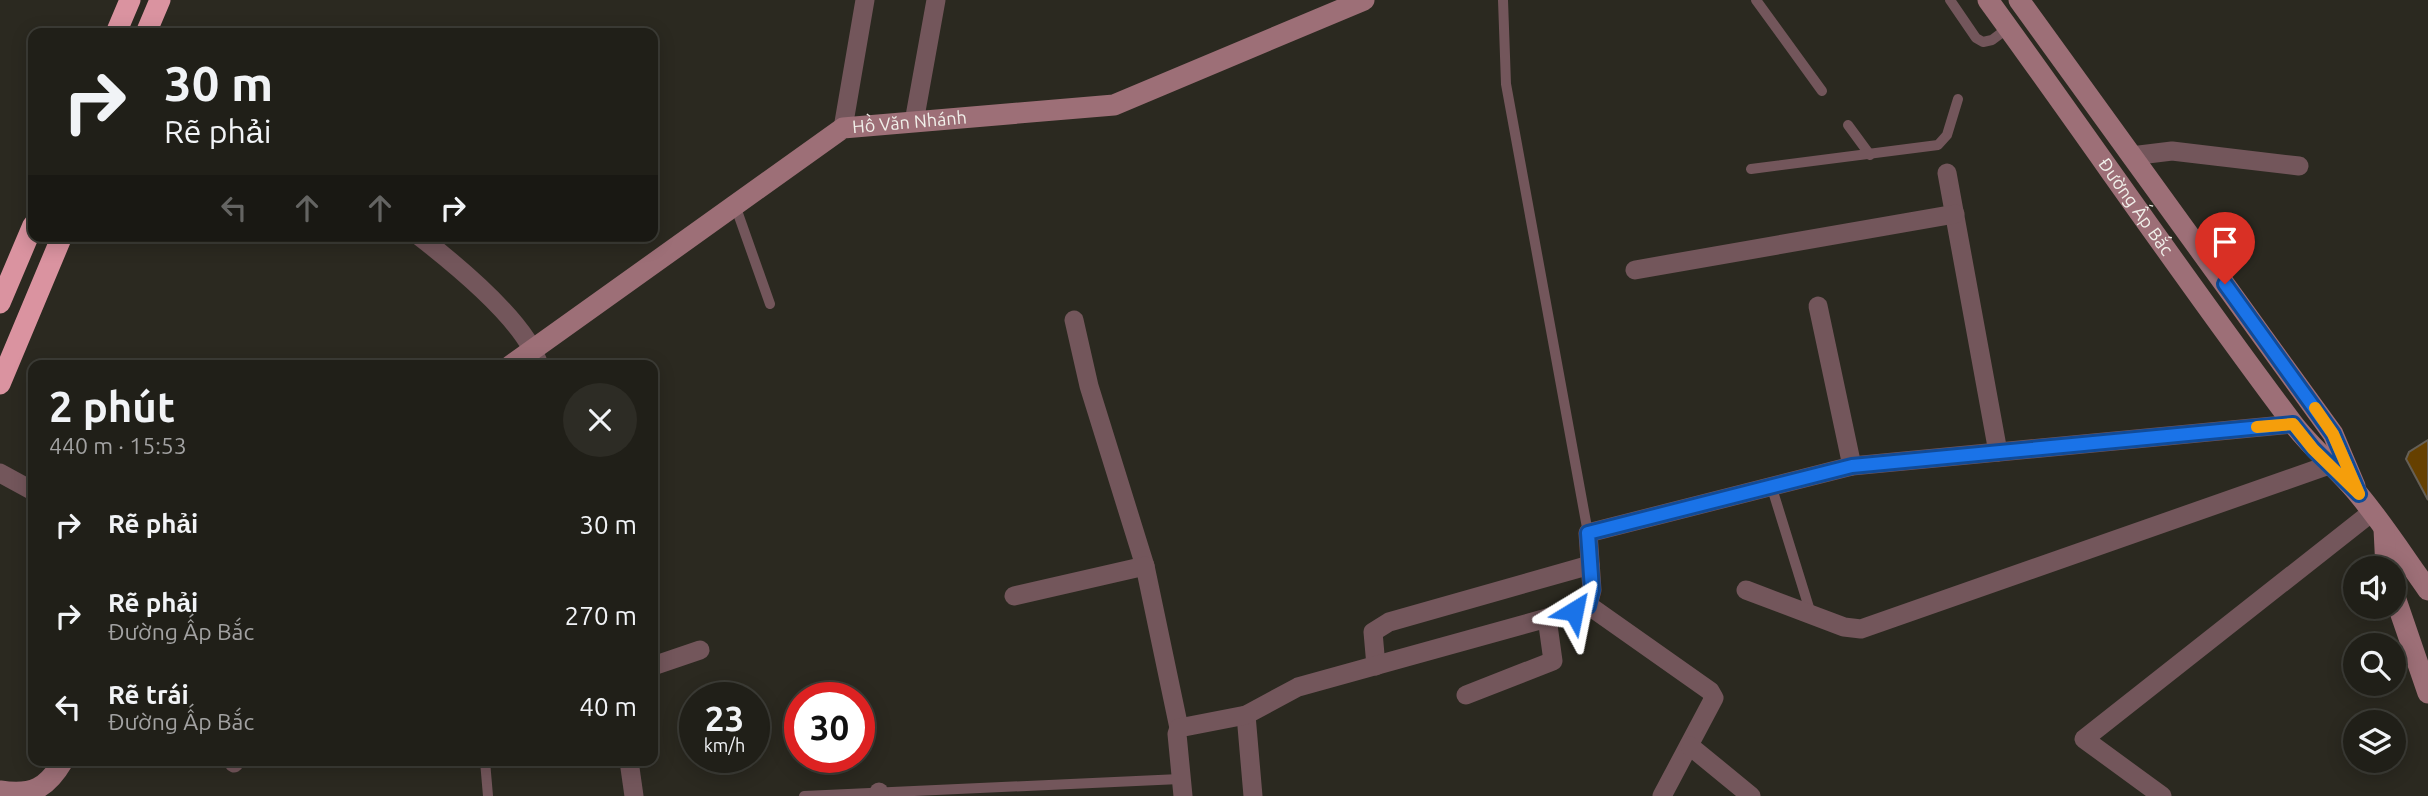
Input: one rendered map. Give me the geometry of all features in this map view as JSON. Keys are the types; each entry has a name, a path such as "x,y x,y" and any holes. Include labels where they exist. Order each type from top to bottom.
{"highway":[{"path":"118,28 130,0"},
{"path":"148,28 160,0"},
{"path":"0,303 28,237"},
{"path":"0,384 59,242"}],"main road":[{"name":"Hồ Văn Nhánh","path":"537,356 735,205 843,128 1114,105 1329,8 1364,0"},
{"name":"Đường Ấp Bắc","path":"1988,0 2110,168 2193,289 2293,424 2359,494"},
{"name":"Đường Ấp Bắc","path":"2019,0 2333,434 2359,494"},
{"path":"2359,494 2428,590"},
{"path":"2378,521 2384,556"},
{"path":"2403,619 2428,693"},
{"path":"0,791 33,790 50,783 60,766"}],"street":[{"path":"843,128 865,0"},
{"path":"914,122 936,0"},
{"path":"2131,156 2172,151 2299,166"},
{"path":"1947,173 1997,452"},
{"path":"1634,270 1955,214"},
{"path":"426,242 490,299 537,356"},
{"path":"1818,306 1852,466"},
{"path":"1074,320 1089,386 1145,566 1180,728 1177,734 1181,788"},
{"path":"1588,606 1592,590 1588,533 1772,485 1852,466 2293,424"},
{"path":"1746,590 1844,627 1861,629 2329,465"},
{"path":"0,473 28,488"},
{"path":"2162,796 2084,739 2378,521"},
{"path":"1376,666 1373,632 1390,622 1590,565"},
{"path":"1014,596 1145,566"},
{"path":"1180,728 1246,715 1290,690 1588,606"},
{"path":"1588,606 1710,691 1714,698 1662,796"},
{"path":"1466,695 1553,661 1547,618"},
{"path":"658,664 701,650"},
{"path":"1246,715 1253,796"},
{"path":"1690,746 1751,796"},
{"path":"630,766 634,796"}],"lane":[{"path":"1503,0 1506,84 1588,533"},
{"path":"1756,0 1822,91"},
{"path":"1950,0 1980,46 2009,28"},
{"path":"1751,169 1938,145 1947,135 1958,99"},
{"path":"1848,125 1870,155"},
{"path":"735,205 770,304"},
{"path":"1772,485 1811,614"},
{"path":"485,766 488,796"},
{"path":"804,796 1181,788"}],"building":[{"path":"2428,440 2428,500 2406,459 2409,452"}],"slow traffic":[{"path":"2257,427 2293,424 2313,449 2359,494 2333,434 2315,408"}],"route":[{"path":"1574,611 1588,606 1592,590 1588,533 1852,466 2293,424 2313,449 2359,494 2333,434 2225,284"}]}
